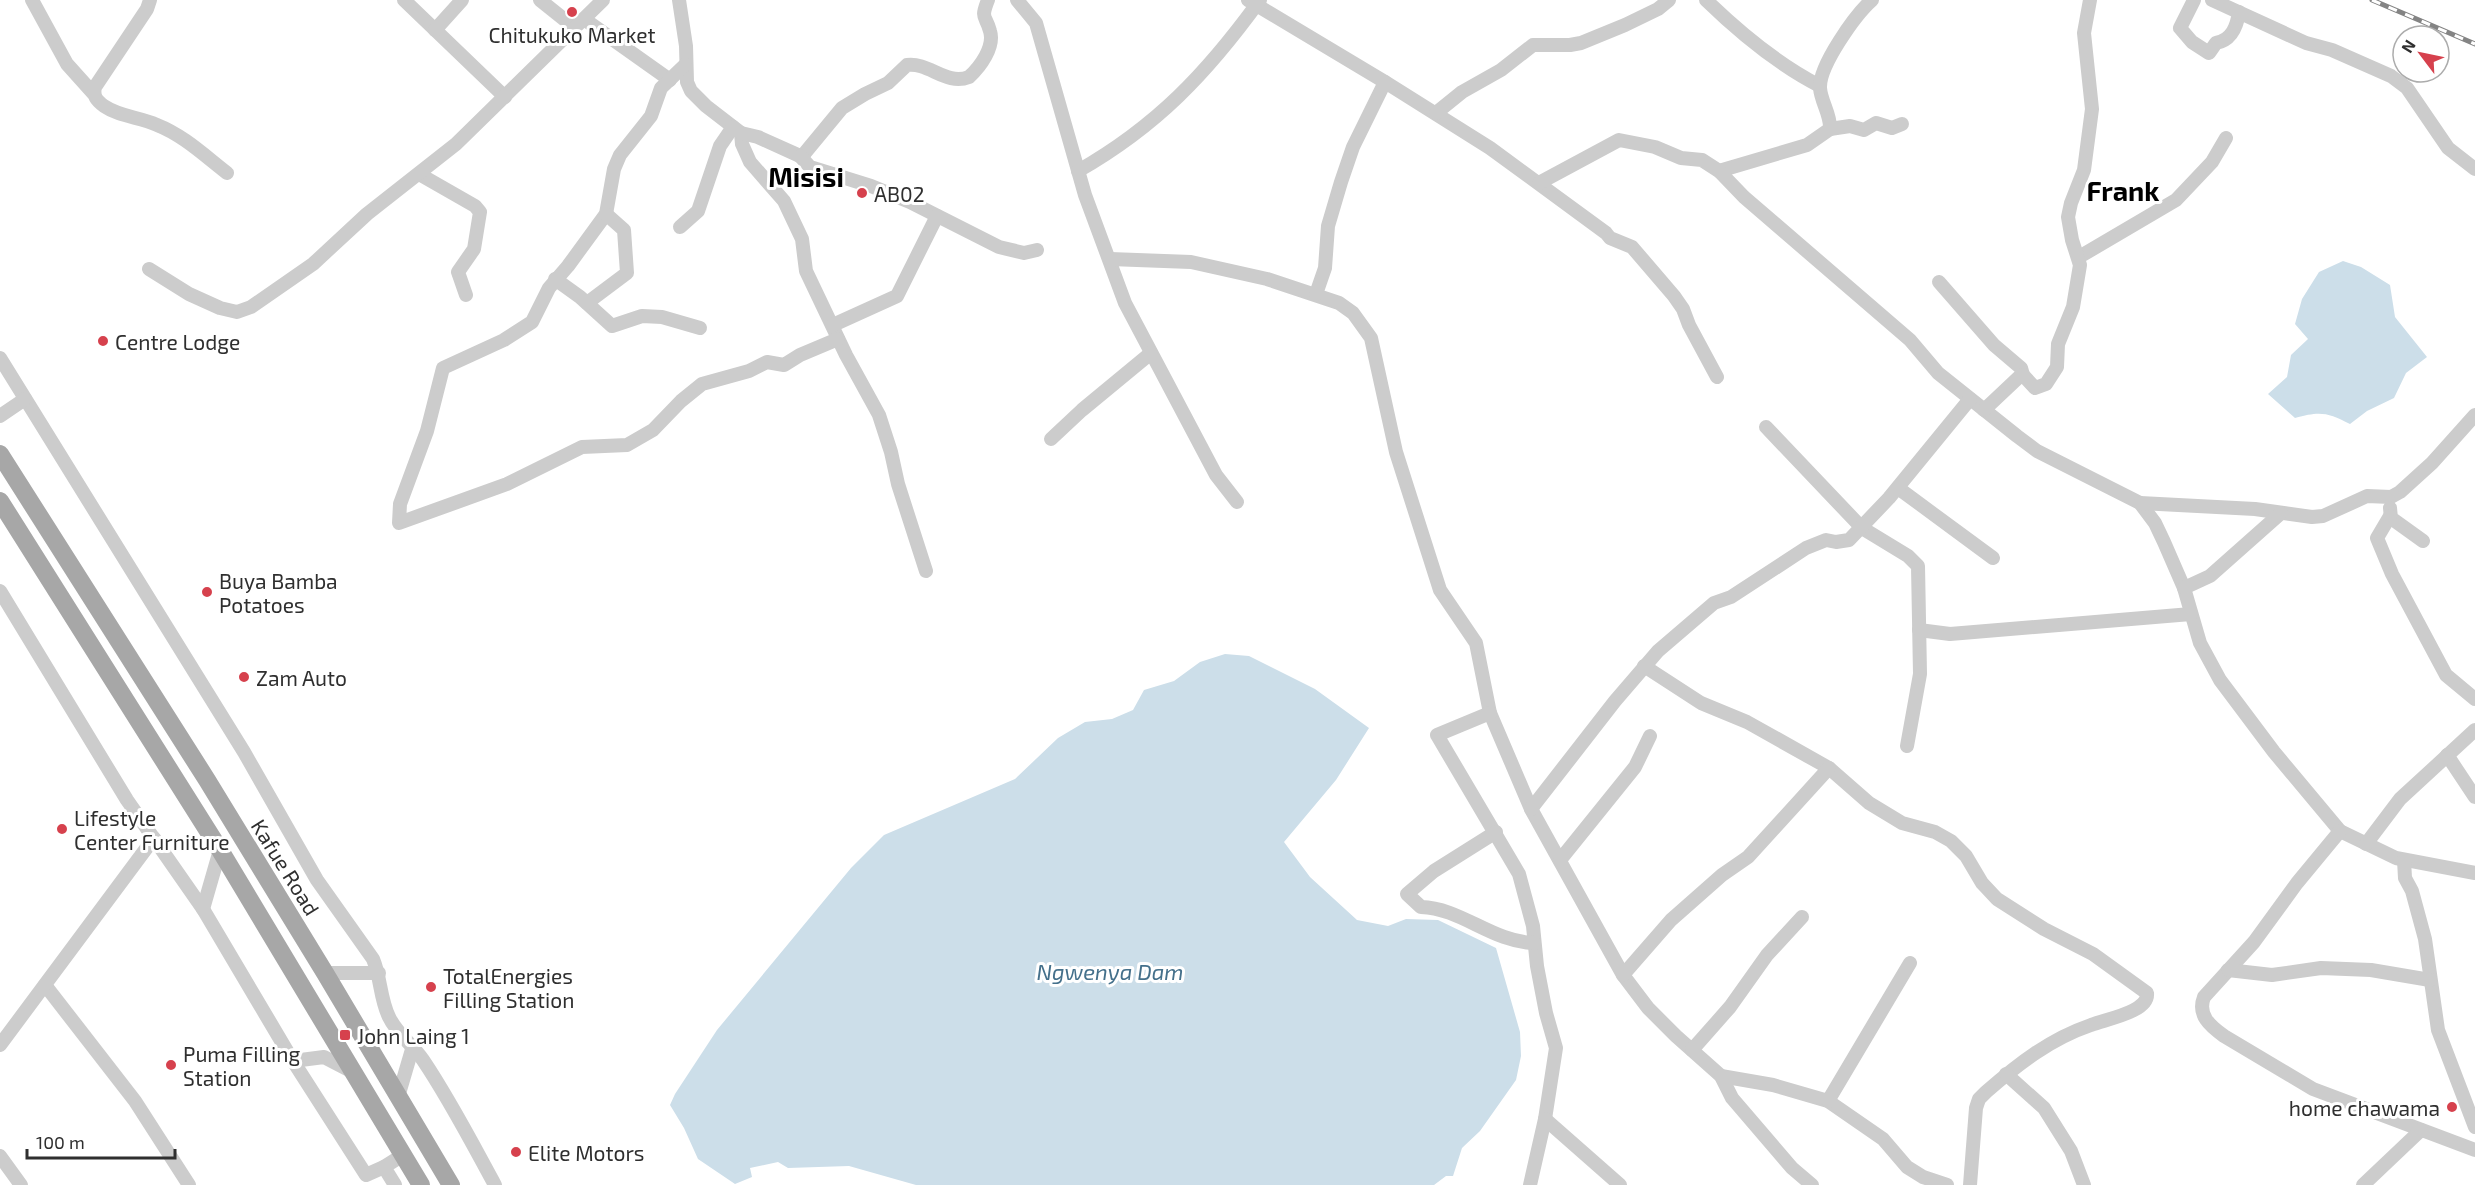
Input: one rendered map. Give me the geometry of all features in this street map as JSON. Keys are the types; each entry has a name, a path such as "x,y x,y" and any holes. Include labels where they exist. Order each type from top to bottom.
{"main road":[{"name":"Kafue Road","path":"0,454 207,780 451,1185"},
{"path":"0,501 220,850 421,1185"}],"street":[{"path":"32,0 67,64 93,93 95,99 121,115 156,124 175,134 227,173"},
{"path":"93,93 147,9 150,0"},
{"path":"404,0 505,97"},
{"path":"435,30 462,0"},
{"path":"540,0 670,80"},
{"path":"149,269 203,301 237,312 244,309 306,269 367,214 456,144 603,0"},
{"path":"679,0 686,46 685,75 691,92 737,130 800,156 810,167 859,181 1012,252 1024,253 1037,250"},
{"path":"800,156 842,108 888,84 907,65 921,66 955,79 969,77 981,62 990,42 990,31 984,20 984,9 988,0"},
{"path":"1436,113 1462,92 1501,70 1533,45 1581,43 1658,9 1669,0"},
{"path":"1706,0 1736,29 1790,70 1820,86"},
{"path":"1830,129 1830,118 1820,86 1825,68 1853,21 1872,0"},
{"path":"1940,282 1994,345 2021,368 2023,375 2035,388 2046,384 2056,368 2058,344 2073,307 2080,265 2068,217 2084,170 2092,110 2084,33 2090,0"},
{"path":"2194,0 2180,28 2192,42 2208,53 2232,35 2240,12"},
{"path":"2212,0 2306,43 2332,50 2391,76 2407,88 2448,148 2475,169"},
{"path":"1022,2 1036,23 1092,218 1110,259 1125,303 1216,475 1237,502"},
{"path":"1078,171 1113,150 1183,94 1213,63 1255,2 1436,113 1539,183 1610,238 1632,247 1683,309 1717,377"},
{"path":"685,65 657,95 651,116 620,155 614,169 606,213 568,266 555,279 532,322 521,331 443,368 427,431 400,504 399,523 507,484 582,447 627,445 653,430 686,396 702,384 748,371 767,362 784,365 897,296 937,216"},
{"path":"1316,294 1325,268 1328,226 1341,182 1353,147 1385,82"},
{"path":"1719,171 1807,146 1830,129 1850,126 1864,130 1876,123 1892,128 1902,124"},
{"path":"680,227 698,211 720,146 737,130"},
{"path":"737,130 750,162 784,201 802,239 806,271 879,415 926,572"},
{"path":"2079,257 2176,200 2212,162 2226,138"},
{"path":"1539,183 1619,140 1655,147 1682,158 1702,160 1719,171 1744,197 1910,340 1938,373 2037,452 2140,503 2255,509 2312,517 2323,516 2367,496 2391,496 2432,463 2475,415"},
{"path":"419,174 475,206 480,212 474,249 458,272 466,294"},
{"path":"587,303 627,273 624,230 606,213"},
{"path":"1110,259 1191,262 1267,279 1316,294 1339,303 1353,313 1371,338 1403,473 1440,590 1476,643 1490,713 1531,809 1623,975 1648,1008 1721,1076 1739,1106 1792,1168 1812,1185"},
{"path":"555,279 615,327 631,318 642,316 662,317 700,328"},
{"path":"1051,439 1151,353"},
{"path":"0,358 238,743 317,880 373,959 379,973 380,990 388,1016 400,1034 413,1046 436,1082 495,1185"},
{"path":"1984,410 2023,375"},
{"path":"0,416 25,399"},
{"path":"1531,809 1644,666 1675,635 1714,603 1731,597 1806,549 1826,540 1836,542 1849,540 1898,488 1970,399"},
{"path":"1766,427 1862,528 1908,556 1918,566 1920,674 1907,746"},
{"path":"1898,488 1993,558"},
{"path":"2391,496 2390,516 2377,535 2392,574 2446,675 2475,699"},
{"path":"2140,503 2155,523 2184,588 2200,643 2220,680 2274,752 2340,831 2396,858 2475,873"},
{"path":"2184,588 2210,576 2281,513"},
{"path":"2390,516 2423,541"},
{"path":"0,591 127,800 203,909 293,1061 366,1175 403,1155"},
{"path":"1919,630 1950,634 2191,614"},
{"path":"1644,666 1701,703 1747,722 1829,768 1869,803 1902,823 1935,832 1951,840 1966,856 1982,883 1997,899 2044,929 2094,954 2147,993 2144,1004 2134,1011 2064,1034 2006,1074 1979,1099 1974,1129 1971,1185"},
{"path":"1490,713 1437,735 1519,874 1533,926 1546,1013 1556,1047 1545,1119 1530,1185"},
{"path":"2366,844 2400,799 2475,730"},
{"path":"1560,860 1635,767 1650,736"},
{"path":"2447,755 2475,796"},
{"path":"1623,975 1671,920 1722,876 1748,858 1829,768"},
{"path":"2340,831 2297,883 2254,942 2204,997 2201,1005 2202,1013 2213,1029 2246,1051 2313,1089 2475,1150"},
{"path":"1496,832 1434,871 1407,894 1421,907 1438,908 1498,937 1534,943"},
{"path":"0,1045 154,838"},
{"path":"203,909 220,850"},
{"path":"2404,860 2405,878 2412,891 2425,939 2438,1030 2475,1127"},
{"path":"1692,1050 1730,1007 1767,955 1802,917"},
{"path":"1828,1101 1910,963"},
{"path":"2228,970 2272,975 2321,968 2372,970 2430,980"},
{"path":"325,973 379,973"},
{"path":"45,985 135,1101 189,1185"},
{"path":"398,1097 413,1046"},
{"path":"293,1061 324,1057 341,1064 355,1074"},
{"path":"2006,1074 2044,1108 2071,1151 2084,1185"},
{"path":"1721,1076 1773,1085 1828,1101 1883,1139 1907,1167 1923,1177 1947,1185"},
{"path":"1545,1119 1620,1185"},
{"path":"2363,1185 2421,1130"},
{"path":"0,1156 21,1185"},
{"path":"384,1167 394,1185"}],"water":[{"path":"2343,261 2361,267 2390,285 2395,317 2427,357 2406,373 2394,398 2367,411 2350,424 2323,414 2295,418 2268,394 2287,377 2291,355 2308,339 2295,324 2302,299 2319,272"},
{"name":"Ngwenya Dam","path":"1225,654 1249,656 1315,689 1369,728 1336,780 1284,842 1310,877 1357,920 1388,926 1406,919 1438,920 1496,948 1520,1032 1521,1056 1516,1080 1480,1131 1462,1148 1453,1176 1446,1176 1434,1185 916,1185 849,1166 788,1168 778,1162 750,1168 752,1177 735,1184 698,1159 684,1128 670,1105 675,1094 717,1030 851,868 884,835 1015,779 1058,738 1085,722 1112,719 1133,710 1144,690 1174,681 1200,662"}],"railway":[{"path":"2372,0 2475,44"}],"place":[{"name":"Chitukuko Market","path":"572,12"},
{"name":"AB02","path":"862,193"},
{"name":"Centre Lodge","path":"103,341"},
{"name":"Buya Bamba Potatoes","path":"207,592"},
{"name":"Zam Auto","path":"244,677"},
{"name":"Lifestyle Center Furniture","path":"62,829"},
{"name":"TotalEnergies Filling Station","path":"431,987"},
{"name":"John Laing 1","path":"345,1035"},
{"name":"Puma Filling Station","path":"171,1065"},
{"name":"home chawama","path":"2452,1107"},
{"name":"Elite Motors","path":"516,1152"}],"district":[{"name":"Misisi","path":"806,176"},
{"name":"Frank","path":"2123,190"}]}
